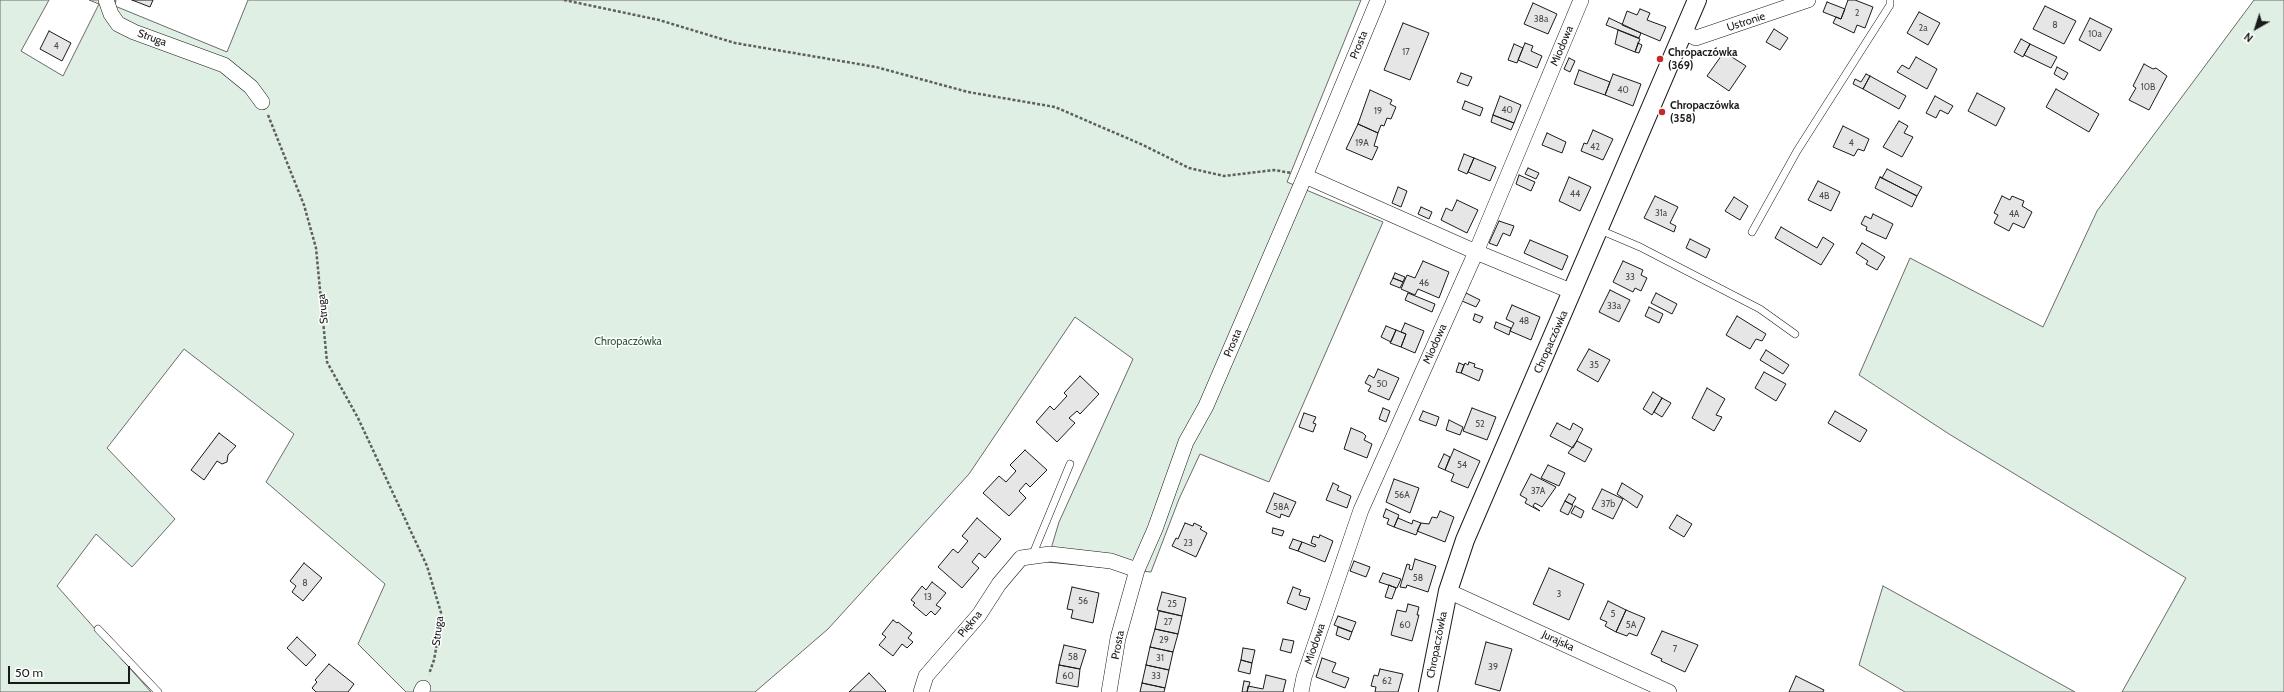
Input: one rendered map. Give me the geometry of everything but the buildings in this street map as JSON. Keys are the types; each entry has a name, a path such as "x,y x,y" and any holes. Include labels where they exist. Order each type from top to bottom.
{"street":[{"name":"Struga","path":"106,0 111,14 118,24 134,32 224,65 250,87 262,102"},
{"name":"Prosta","path":"1109,692 1118,638 1137,570 1155,529 1186,442 1206,406 1305,176 1378,0"},
{"name":"Miodowa","path":"1300,692 1361,510 1476,252 1581,0"},
{"name":"Chropaczówka","path":"1428,692 1448,591 1465,540 1573,292 1697,0"},
{"name":"Ustronie","path":"1683,32 1696,38 1808,0"},
{"path":"1305,176 1476,252 1573,292"},
{"path":"1027,557 1050,554 1110,561 1137,570"},
{"name":"Piękna","path":"921,692 926,676 979,615 999,584 1027,557"},
{"name":"Jurajska","path":"1448,591 1669,692"}],"lane":[{"path":"1752,232 1797,151 1890,5 1890,0"},
{"path":"1599,230 1640,247 1748,302 1795,334"},
{"path":"1027,557 1070,464"},
{"path":"98,629 158,692"}],"path":[{"path":"564,0 659,20 735,42 876,67 968,92 1055,107 1143,145 1189,168 1224,176 1274,170 1305,176"},
{"name":"Struga","path":"262,102 304,204 316,248 327,362 358,418 427,566 442,616 434,660 422,690"}],"green space":[{"name":"Chropaczówka","path":"0,0 49,0 21,51 63,76 99,4 89,0 116,0 115,6 227,52 248,0 1361,0 1287,182 1383,222 1269,482 1200,454 1179,499 1151,572 1047,562 1059,522 1133,359 1075,317 969,474 828,629 755,692 406,692 358,644 385,584 266,482 294,434 184,349 107,448 175,519 132,567 96,534 57,586 151,692 0,692"},
{"path":"2254,0 2284,0 2284,692 2122,692 2186,578 1949,434 1859,375 1910,258 2043,327 2097,211"},
{"path":"1883,586 2075,692 1905,692 1859,665"}],"place":[{"name":"Chropaczówka (369)","path":"1660,59"},
{"name":"Chropaczówka (358)","path":"1662,112"}]}
